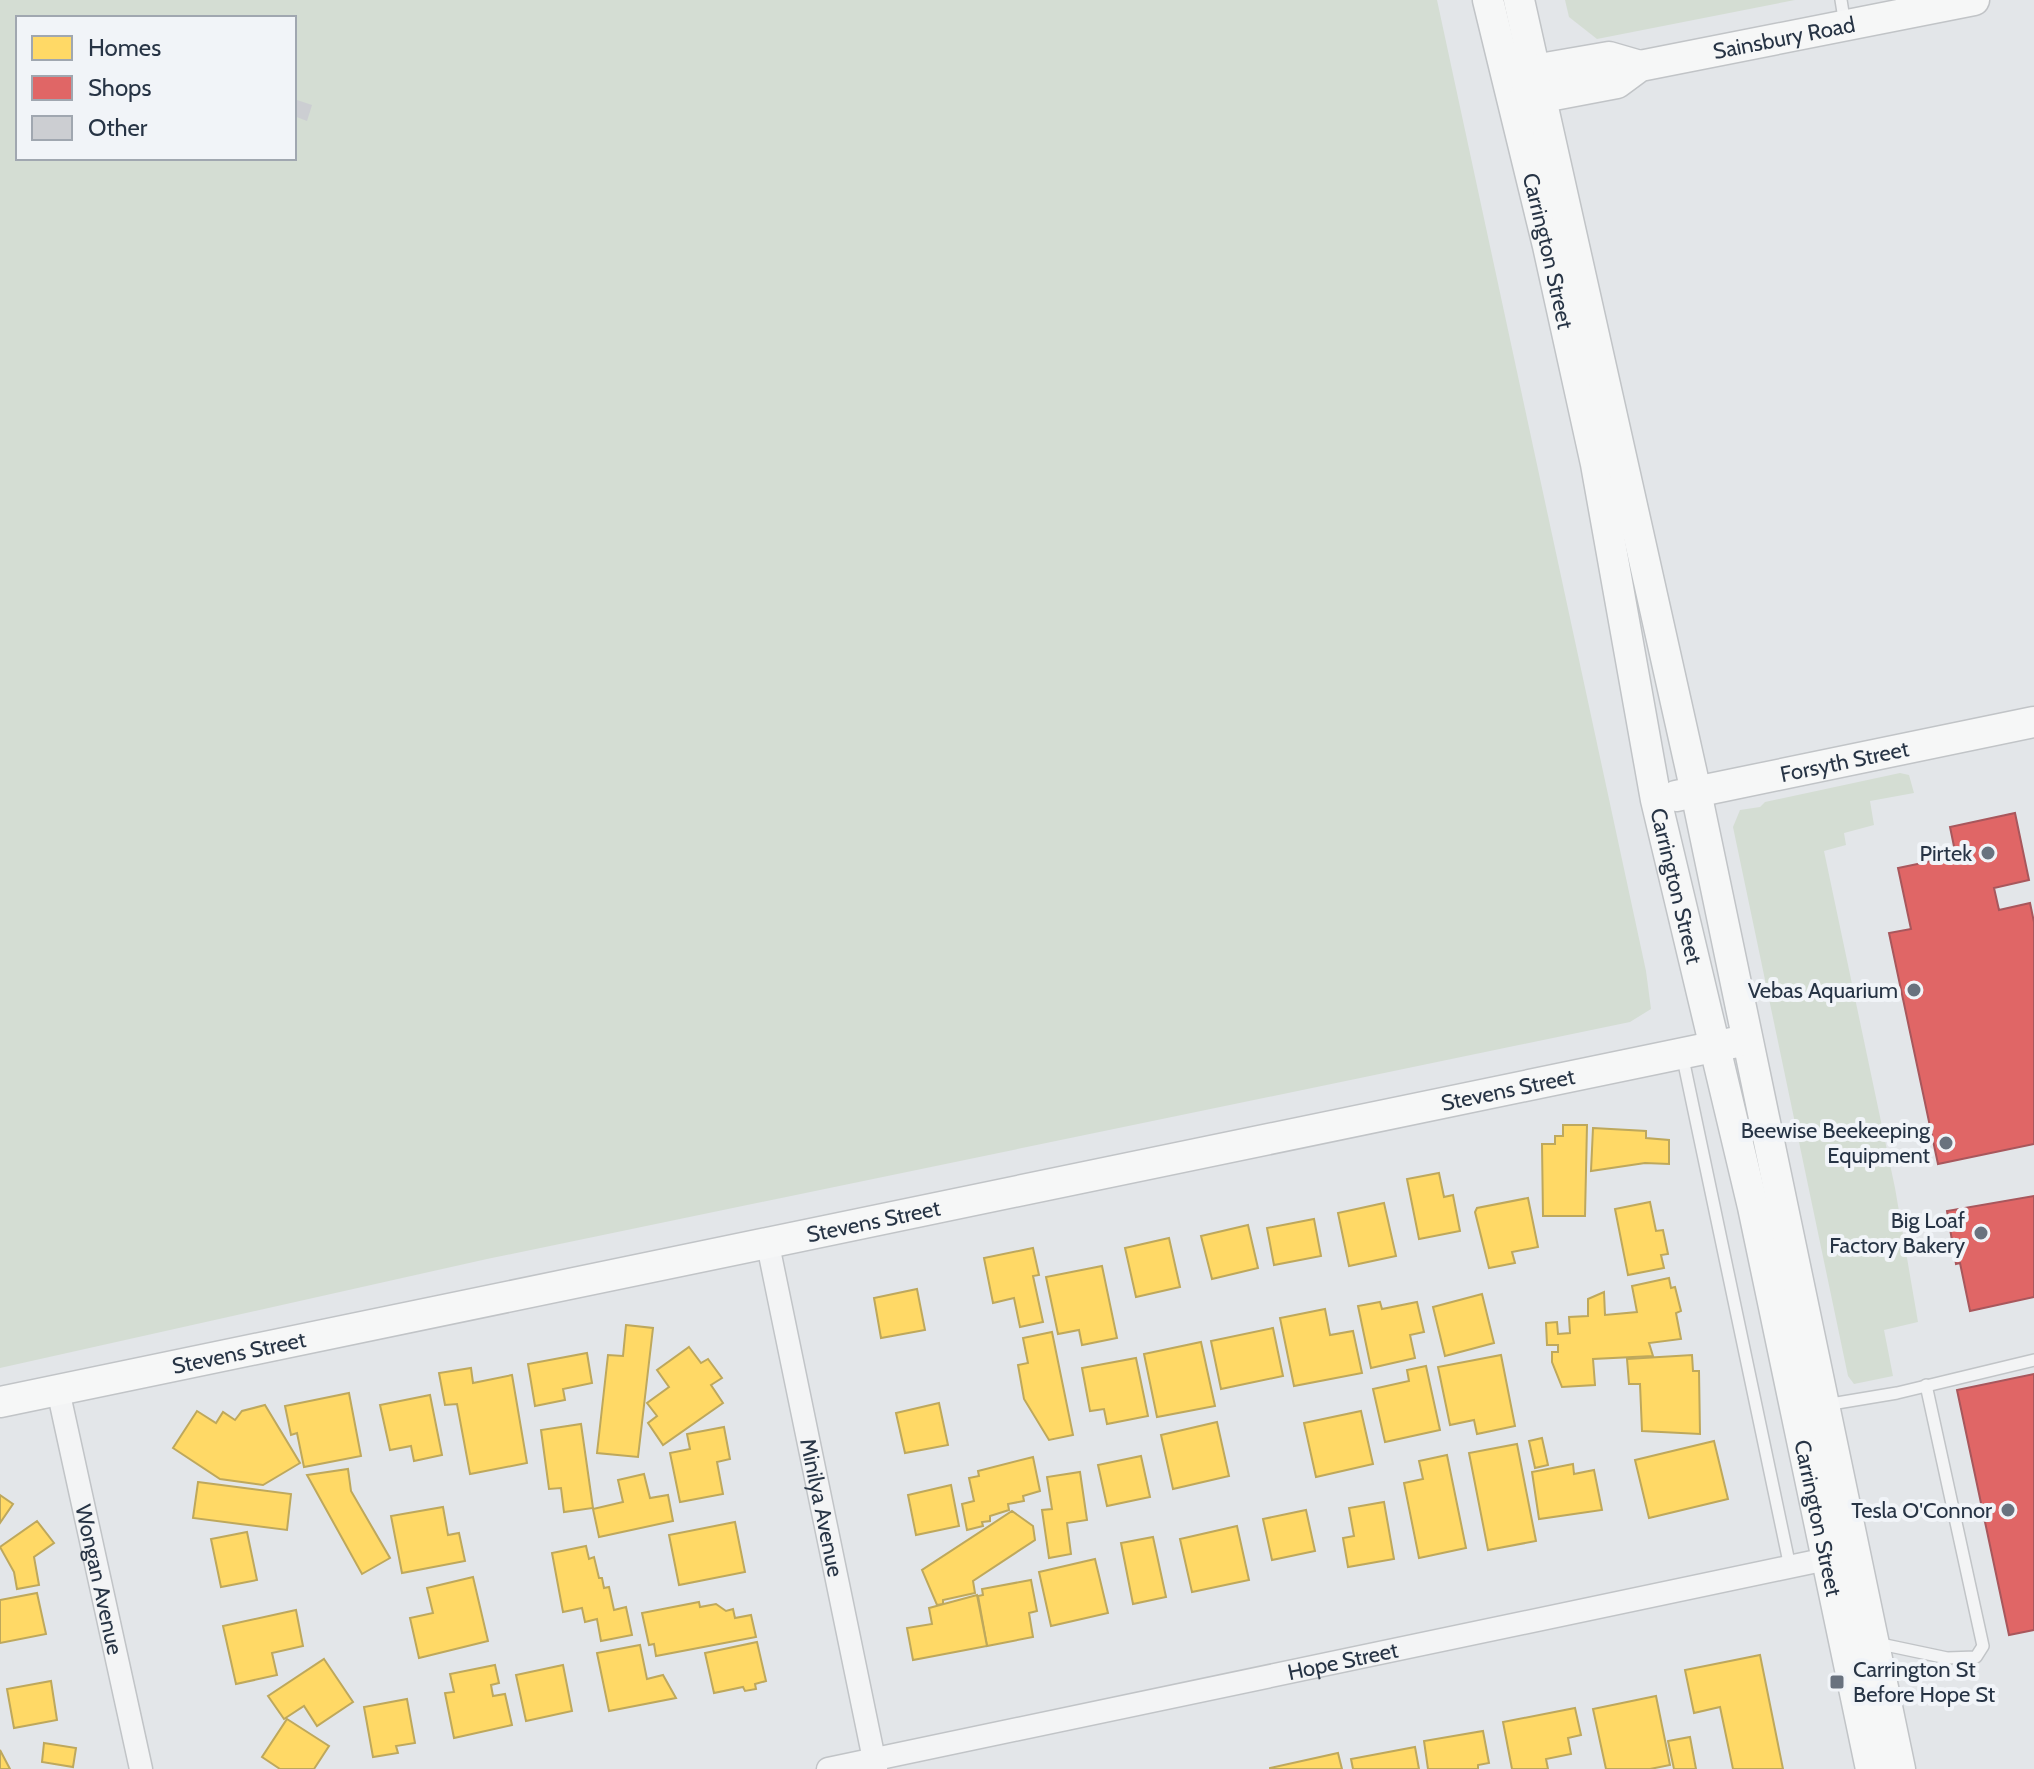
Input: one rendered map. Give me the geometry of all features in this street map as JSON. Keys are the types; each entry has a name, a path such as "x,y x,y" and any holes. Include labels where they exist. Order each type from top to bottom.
{"main road":[{"name":"Carrington Street","path":"1488,0 1523,86 1696,792 1824,1405 1841,1556 1871,1769"},
{"name":"Carrington Street","path":"1519,0 1523,86 1548,246 1596,464 1656,800 1841,1556 1874,1642 1900,1769"},
{"name":"Sainsbury Road","path":"1523,86 1609,57 1640,66 1843,13 1974,0"},
{"name":"Forsyth Street","path":"1656,800 2034,722"},
{"name":"Stevens Street","path":"0,1402 1747,1041"}],"street":[{"name":"Minilya Avenue","path":"768,1245 875,1764"},
{"name":"Wongan Avenue","path":"58,1390 141,1769"},
{"name":"Hope Street","path":"828,1769 875,1764 1841,1556"}],"lane":[{"path":"1682,1054 1790,1567"},
{"path":"1824,1405 1897,1393 2034,1360"},
{"path":"2001,1367 2017,1377"},
{"path":"1874,1642 1961,1659 1976,1657 1983,1646 1926,1385"}],"shaded area":[{"path":"0,0 1437,0 1646,971 1651,1009 1630,1022 487,1259 0,1368"},
{"path":"1565,0 1795,0 1597,39 1569,17"},
{"path":"1900,773 1909,775 1914,793 1870,801 1874,825 1844,833 1846,845 1824,851 1895,1188 1918,1322 1884,1330 1893,1376 1854,1384 1848,1376 1733,827 1740,810"}],"building: Homes":[{"path":"1563,1125 1587,1125 1585,1216 1543,1216 1542,1144 1555,1144 1555,1136 1563,1136"},
{"path":"1593,1128 1646,1131 1646,1138 1669,1140 1669,1164 1645,1163 1591,1171"},
{"path":"1439,1173 1444,1197 1453,1195 1460,1231 1419,1239 1407,1179"},
{"path":"1528,1198 1538,1247 1512,1252 1515,1263 1489,1268 1475,1212 1477,1208"},
{"path":"1650,1202 1656,1231 1663,1230 1668,1254 1661,1255 1664,1268 1628,1275 1615,1209"},
{"path":"1384,1203 1396,1256 1349,1266 1338,1213"},
{"path":"1314,1219 1321,1256 1274,1265 1267,1228"},
{"path":"1248,1225 1258,1268 1212,1279 1201,1236"},
{"path":"1169,1238 1180,1287 1136,1297 1125,1248"},
{"path":"1033,1248 1039,1275 1033,1276 1043,1322 1020,1327 1014,1298 993,1303 984,1258"},
{"path":"1102,1266 1117,1338 1082,1345 1079,1330 1058,1334 1046,1277"},
{"path":"1669,1278 1671,1288 1675,1287 1681,1311 1676,1313 1681,1339 1649,1343 1653,1356 1593,1359 1595,1385 1562,1387 1552,1362 1552,1352 1558,1352 1558,1345 1547,1345 1546,1323 1557,1322 1558,1334 1570,1333 1569,1317 1588,1316 1588,1299 1604,1292 1605,1315 1637,1312 1632,1286"},
{"path":"917,1289 925,1330 881,1338 874,1298"},
{"path":"1482,1294 1494,1343 1445,1356 1433,1307"},
{"path":"1380,1302 1382,1309 1417,1302 1424,1332 1410,1335 1415,1358 1371,1368 1358,1306"},
{"path":"1325,1309 1330,1335 1353,1331 1362,1373 1294,1386 1280,1318"},
{"path":"626,1325 653,1328 638,1457 597,1453 608,1355 623,1356"},
{"path":"1273,1328 1283,1376 1221,1389 1211,1341"},
{"path":"1052,1332 1073,1435 1049,1440 1024,1399 1018,1365 1028,1363 1023,1338"},
{"path":"1201,1342 1215,1406 1157,1417 1144,1354"},
{"path":"689,1347 701,1363 708,1359 722,1378 711,1385 723,1403 663,1445 648,1423 657,1416 647,1403 669,1387 657,1370"},
{"path":"587,1353 592,1383 563,1389 565,1400 535,1406 528,1364"},
{"path":"1501,1355 1515,1426 1477,1434 1474,1420 1450,1425 1438,1367"},
{"path":"1692,1355 1693,1371 1699,1371 1700,1434 1642,1431 1640,1384 1629,1384 1627,1359"},
{"path":"1136,1358 1148,1416 1107,1424 1104,1409 1090,1411 1082,1368"},
{"path":"1426,1366 1440,1430 1385,1442 1373,1389 1409,1381 1407,1370"},
{"path":"471,1368 473,1383 512,1375 527,1463 470,1474 457,1404 445,1405 439,1373"},
{"path":"349,1393 361,1456 304,1467 297,1433 291,1435 285,1406"},
{"path":"430,1395 442,1455 414,1461 411,1446 390,1450 380,1405"},
{"path":"939,1403 948,1445 905,1453 896,1413"},
{"path":"265,1405 300,1463 263,1485 220,1479 173,1448 197,1411 216,1423 223,1412 235,1420 242,1411"},
{"path":"1361,1411 1373,1464 1316,1477 1304,1423"},
{"path":"1217,1422 1229,1476 1173,1489 1161,1435"},
{"path":"581,1424 593,1508 564,1512 561,1488 549,1489 541,1430"},
{"path":"724,1427 730,1459 717,1462 723,1494 680,1502 670,1453 690,1449 687,1434"},
{"path":"1542,1438 1548,1465 1535,1468 1529,1441"},
{"path":"1714,1441 1728,1499 1649,1518 1635,1460"},
{"path":"1517,1444 1536,1541 1488,1550 1469,1453"},
{"path":"1447,1455 1466,1548 1419,1558 1404,1483 1423,1479 1419,1461"},
{"path":"1141,1456 1150,1497 1107,1506 1098,1465"},
{"path":"1033,1457 1040,1491 1023,1496 1024,1501 1008,1504 1009,1510 990,1516 990,1521 982,1522 983,1526 967,1530 962,1504 974,1501 969,1478 979,1476 978,1471"},
{"path":"1573,1464 1574,1474 1594,1470 1602,1510 1539,1519 1532,1472"},
{"path":"348,1469 351,1491 390,1558 362,1574 307,1475"},
{"path":"1080,1472 1087,1520 1067,1523 1071,1554 1049,1558 1042,1510 1052,1509 1047,1477"},
{"path":"644,1474 650,1498 668,1495 673,1521 599,1537 593,1509 623,1502 618,1480"},
{"path":"198,1482 291,1494 287,1530 193,1518"},
{"path":"951,1485 959,1526 916,1535 908,1495"},
{"path":"0,1495 13,1504 0,1523"},
{"path":"1384,1502 1394,1559 1348,1567 1343,1538 1354,1536 1349,1508"},
{"path":"443,1507 448,1535 459,1533 465,1561 402,1573 391,1516"},
{"path":"1306,1510 1315,1551 1272,1560 1263,1519"},
{"path":"1012,1511 1033,1526 1035,1540 973,1581 975,1593 943,1600 943,1604 937,1605 922,1570"},
{"path":"37,1521 54,1543 34,1557 39,1585 17,1589 14,1572 0,1547"},
{"path":"735,1522 745,1572 679,1585 669,1535"},
{"path":"1237,1526 1249,1580 1192,1592 1180,1539"},
{"path":"247,1532 257,1580 221,1587 211,1539"},
{"path":"1153,1537 1166,1597 1133,1604 1121,1543"},
{"path":"586,1546 589,1559 594,1557 604,1588 609,1587 614,1610 626,1607 632,1635 601,1641 597,1619 585,1622 582,1608 563,1612 552,1553"},
{"path":"1095,1559 1108,1613 1051,1626 1039,1572"},
{"path":"473,1577 488,1641 419,1658 410,1618 433,1613 427,1588"},
{"path":"1031,1580 1037,1611 1029,1613 1033,1637 987,1646 978,1596 983,1595 982,1589"},
{"path":"37,1593 46,1634 0,1643 0,1600"},
{"path":"977,1595 987,1646 913,1660 907,1628 932,1624 929,1608"},
{"path":"699,1602 700,1607 716,1604 726,1611 733,1609 735,1618 751,1615 756,1637 656,1656 654,1644 649,1645 642,1613"},
{"path":"296,1610 303,1646 272,1653 277,1675 236,1684 223,1626"},
{"path":"757,1642 766,1681 755,1684 756,1689 745,1691 743,1687 714,1693 705,1653"},
{"path":"640,1645 647,1679 663,1675 676,1698 609,1711 597,1653"},
{"path":"1760,1655 1783,1769 1733,1769 1720,1707 1694,1713 1685,1670"},
{"path":"324,1659 353,1702 317,1726 304,1706 284,1719 268,1696"},
{"path":"495,1665 499,1683 491,1685 493,1696 505,1694 512,1725 454,1738 445,1693 454,1692 450,1674"},
{"path":"563,1665 572,1711 526,1721 516,1675"},
{"path":"51,1681 57,1720 14,1728 7,1689"},
{"path":"1656,1696 1670,1765 1650,1769 1606,1769 1593,1709"},
{"path":"407,1699 415,1743 396,1746 398,1753 373,1757 364,1707"},
{"path":"1575,1708 1581,1735 1568,1738 1571,1754 1546,1759 1548,1769 1512,1769 1503,1722"},
{"path":"287,1719 329,1746 314,1769 280,1769 262,1757"},
{"path":"1483,1731 1489,1763 1478,1765 1478,1769 1428,1769 1424,1741"},
{"path":"1690,1737 1696,1769 1674,1769 1668,1741"},
{"path":"44,1743 76,1748 73,1767 42,1762"},
{"path":"1415,1747 1419,1769 1353,1769 1351,1759"},
{"path":"0,1750 10,1769 0,1769"},
{"path":"1338,1753 1342,1769 1270,1769 1270,1768"}],"building: Shops":[{"path":"2015,813 2029,880 1994,888 1999,910 2030,903 2034,922 2034,1144 1938,1164 1889,933 1911,929 1898,868 1956,856 1950,827"},
{"path":"2034,1196 2034,1297 1970,1311 1960,1263 1956,1264 1947,1211"},
{"name":"Tesla O'Connor","path":"2034,1374 2034,1630 2009,1635 1957,1390"}],"building: Other":[{"path":"297,100 312,105 307,121 296,117"}],"place":[{"name":"Pirtek","path":"1988,853"},
{"name":"Vebas Aquarium","path":"1914,990"},
{"name":"Beewise Beekeeping Equipment","path":"1946,1143"},
{"name":"Big Loaf Factory Bakery","path":"1981,1233"},
{"name":"Tesla O'Connor","path":"2008,1510"},
{"name":"Carrington St Before Hope St","path":"1837,1682"}]}
